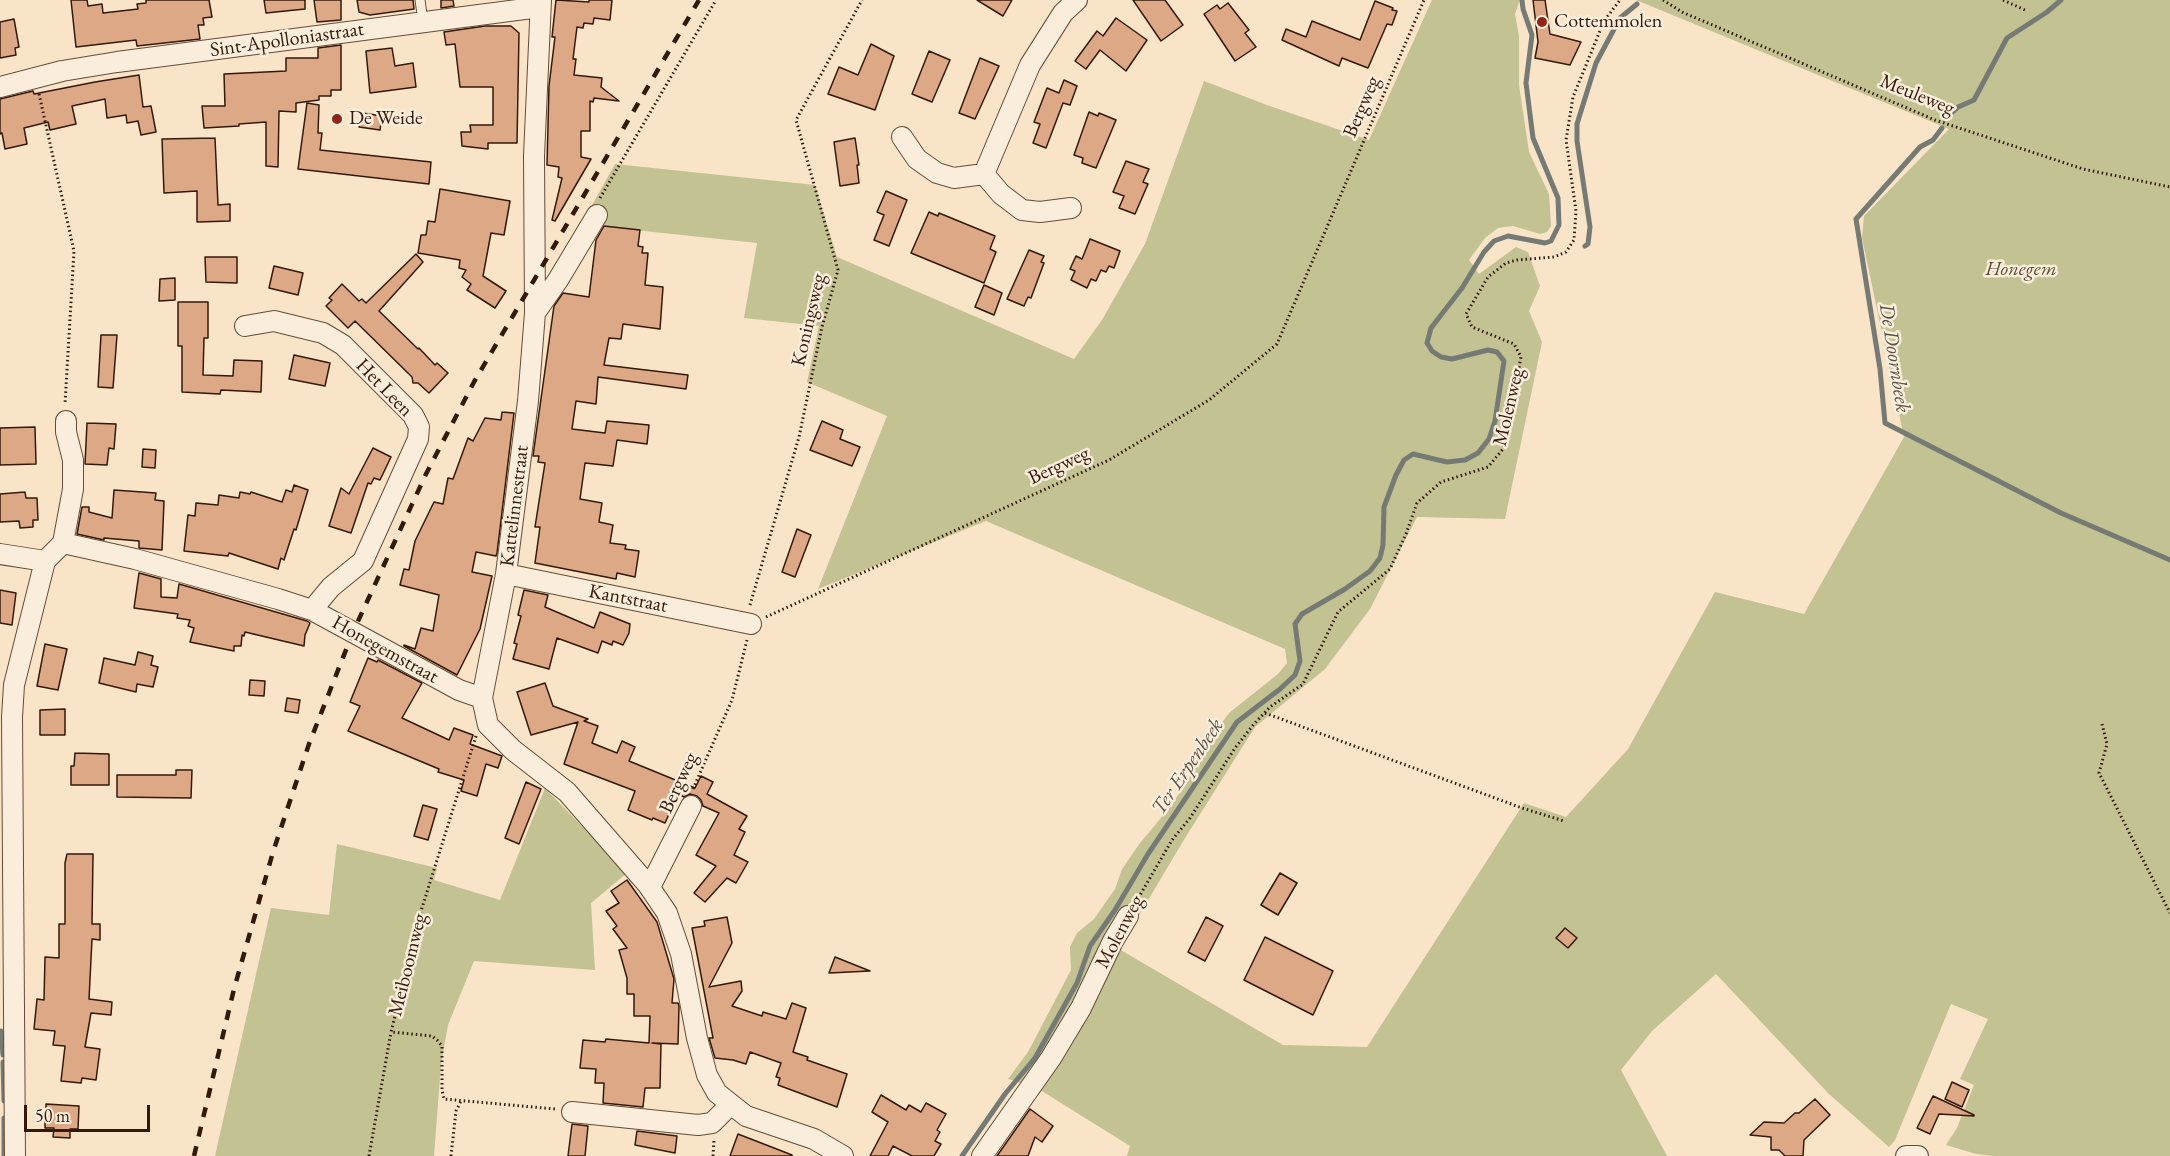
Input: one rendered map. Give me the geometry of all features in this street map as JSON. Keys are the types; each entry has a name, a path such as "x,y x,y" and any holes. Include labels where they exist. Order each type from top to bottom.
{"street":[{"path":"984,174 1030,65 1063,13 1077,0"},
{"name":"Sint-Apolloniastraat","path":"0,87 62,71 117,62 540,3"},
{"name":"Kattelinnestraat","path":"482,698 506,574 528,401 535,313 534,156 540,3"},
{"path":"902,137 917,159 937,173 954,178 984,174"},
{"path":"984,174 1000,194 1022,210 1040,212 1071,208"},
{"path":"535,313 597,215"},
{"name":"Het Leen","path":"245,326 274,321 323,333 343,345 413,415 419,427 418,439 363,561 331,587 312,610"},
{"path":"15,1156 12,755 14,685 45,561 63,543 73,489 73,460 66,432 66,421"},
{"name":"Honegemstraat","path":"63,543 135,559 312,610 459,690 482,698"},
{"path":"0,554 45,561"},
{"name":"Kantstraat","path":"506,574 751,624"},
{"path":"482,698 488,725 513,750 567,792 650,887 667,913 681,954 697,1038 707,1075 717,1093 746,1116 814,1139 843,1156"},
{"path":"650,887 691,799"},
{"name":"Molenweg","path":"982,1156 1052,1058 1081,1008 1113,941 1128,916"},
{"path":"572,1112 698,1125 712,1124 730,1105"},
{"path":"1906,1156 1918,1156"}],"lane":[{"path":"420,0 423,21"}],"path":[{"path":"597,215 595,206 716,0"},
{"name":"Koningsweg","path":"751,624 748,614 800,437 822,327 838,270 796,120 862,0"},
{"name":"Bergweg","path":"691,799 732,700 751,624 1108,460 1209,400 1277,344 1424,0"},
{"name":"Molenweg","path":"1128,916 1172,840 1190,818 1234,748 1265,713 1303,684 1338,612 1390,569 1417,502 1441,482 1488,467 1503,449 1521,357 1514,344 1472,327 1466,314 1488,277 1506,263 1554,257 1566,252 1574,240 1575,221 1566,140 1573,97 1604,21 1620,0"},
{"name":"Meuleweg","path":"1663,0 1682,12 1935,120 2084,169 2170,187"},
{"path":"2003,0 2027,11"},
{"path":"36,78 74,251 65,394 66,421"},
{"path":"1265,713 1522,808 1564,821"},
{"path":"2102,724 2107,744 2099,773 2170,913"},
{"name":"Meiboomweg","path":"461,1101 444,1099 442,1046 438,1040 432,1036 391,1032 421,911 477,732 488,725"},
{"path":"369,1156 391,1032"},
{"path":"452,1156 456,1111 461,1101 572,1112"}],"green space":[{"name":"Honegem","path":"1432,0 1520,0 1515,14 1519,36 1519,85 1529,152 1549,194 1551,226 1547,232 1540,234 1513,226 1498,228 1485,238 1469,260 1479,274 1516,247 1528,252 1540,286 1529,311 1542,342 1505,519 1417,517 1370,609 1325,669 1255,727 1119,949 1283,1045 1367,1047 1524,803 1566,817 1628,749 1715,592 1804,614 1904,437 1862,238 1864,216 1949,129 1636,0 2170,0 2170,1156 1993,1156 1976,1154 1946,1145 1957,1128 1974,1085 1960,1079 1988,1019 1951,1004 1895,1140 1889,1147 1829,1094 1716,974 1652,1031 1621,1070 1667,1156 1127,1156 1130,1146 1037,1088 1008,1079 1028,1052 1071,970 1070,947 1077,933 1094,919 1115,889 1122,869 1171,806 1191,775 1207,743 1229,713 1278,674 1287,663 1285,649 986,521 818,589 887,416 807,382 819,326 744,318 757,243 597,226 590,209 615,164 815,185 837,257 1074,359 1102,320 1145,244 1204,81 1369,140"},
{"path":"545,788 627,873 591,903 595,970 474,961 448,1025 441,1064 434,1156 215,1156 271,908 329,915 337,844 437,868 434,880 500,900"}],"building":[{"path":"71,0 87,0 88,6 102,4 103,13 138,9 137,4 146,3 146,0 209,0 212,17 203,18 204,25 198,25 200,39 137,46 136,40 76,47"},
{"path":"264,0 305,0 305,9 266,13"},
{"path":"314,0 341,0 341,20 317,22"},
{"path":"357,0 413,0 414,9 370,15 359,12"},
{"path":"441,0 453,0 454,6 441,8"},
{"path":"556,0 589,2 589,0 612,0 610,20 594,18 593,24 584,23 583,28 577,27 573,59 576,59 574,75 602,78 601,87 619,101 594,98 593,102 590,101 590,131 581,131 581,157 591,159 555,221 552,220 562,178 558,177 559,167 547,165 549,86 555,37 552,37"},
{"path":"977,0 1012,0 1003,16"},
{"path":"1133,0 1165,0 1183,25 1161,41"},
{"name":"Cottemmolen","path":"1533,0 1545,0 1550,34 1581,42 1570,65 1535,58 1538,42"},
{"path":"1375,1 1397,11 1392,25 1387,24 1368,68 1342,58 1339,66 1282,40 1286,29 1306,37 1312,21 1360,40"},
{"path":"1228,3 1249,30 1245,33 1256,47 1235,61 1204,14 1217,5 1220,9"},
{"path":"1116,18 1147,40 1126,71 1100,50 1086,69 1075,61 1097,31 1103,36"},
{"path":"14,19 19,47 15,48 16,55 0,58 0,22"},
{"path":"485,26 511,26 519,33 517,143 488,143 488,149 462,146 461,132 471,132 470,125 493,125 493,87 460,87 455,44 446,45 444,32"},
{"path":"871,44 894,56 875,110 828,94 839,67 858,75"},
{"path":"341,45 341,90 331,90 331,96 319,96 319,100 296,103 296,112 279,111 278,167 266,166 266,122 204,128 202,106 225,106 224,74 286,71 286,58 318,58 318,48"},
{"path":"392,48 395,66 413,63 416,87 370,93 366,51"},
{"path":"929,51 950,60 932,102 912,94"},
{"path":"980,58 999,66 975,119 959,113"},
{"path":"139,75 143,107 151,106 156,132 141,135 138,121 127,123 126,115 107,118 105,99 72,106 76,124 50,130 48,122 24,128 27,144 5,149 2,133 0,134 0,99 33,91 34,94"},
{"path":"1064,80 1077,86 1070,105 1063,103 1046,148 1033,143 1040,124 1034,122 1047,88 1059,93"},
{"path":"307,103 319,105 318,133 322,133 320,150 431,162 429,184 298,169"},
{"path":"1089,112 1098,116 1099,113 1116,120 1096,168 1082,163 1083,158 1074,155"},
{"path":"362,113 382,116 380,130 359,127"},
{"path":"215,138 218,205 230,204 230,221 197,222 197,191 164,193 162,139"},
{"path":"855,138 859,183 840,186 834,142"},
{"path":"1126,161 1149,169 1143,182 1148,184 1135,214 1119,208 1124,196 1113,192"},
{"path":"440,189 510,201 504,235 491,233 483,276 506,291 495,308 467,290 471,284 462,277 466,270 459,268 460,260 418,253 421,235 426,235 428,221 435,222"},
{"path":"886,191 907,200 889,246 874,240 884,215 877,212"},
{"path":"929,212 938,216 939,213 995,236 990,249 996,252 984,283 911,253"},
{"path":"604,226 640,230 638,246 643,247 642,253 648,253 645,285 663,287 660,329 623,324 621,339 609,338 604,365 688,375 686,389 598,377 596,404 576,401 572,429 605,433 607,421 649,425 647,444 617,440 613,466 585,463 580,499 602,503 599,522 613,525 610,543 626,545 625,549 639,551 635,577 617,573 616,579 535,563 540,527 535,527 545,463 538,462 539,456 533,456 554,306 563,293 589,297 596,240"},
{"path":"1090,239 1120,251 1114,268 1109,266 1106,272 1101,270 1096,281 1091,279 1087,288 1071,280 1075,271 1070,269 1076,256 1082,259"},
{"path":"1029,250 1044,256 1041,262 1044,263 1031,298 1028,297 1024,306 1007,299"},
{"path":"416,254 423,262 379,311 435,365 437,363 448,373 429,393 418,383 413,383 412,377 355,321 348,328 326,306 332,300 329,298 342,284 359,301 362,299 366,303"},
{"path":"205,257 237,257 237,283 206,282"},
{"path":"274,266 303,273 298,295 269,288"},
{"path":"175,278 175,300 159,301 160,279"},
{"path":"984,285 1002,293 994,315 975,307"},
{"path":"178,302 208,302 208,338 204,338 203,375 233,376 234,360 262,361 261,392 221,390 220,394 182,392 182,346 178,346"},
{"path":"101,335 117,335 113,388 98,387"},
{"path":"294,355 330,363 325,386 289,379"},
{"path":"502,412 514,413 497,553 496,556 476,552 472,572 492,576 480,629 457,675 404,646 415,649 421,628 433,631 439,595 400,585 404,569 409,570 415,541 434,502 443,504 448,478 453,479 468,438 473,441 485,418 501,420"},
{"path":"822,421 843,430 840,439 860,447 852,466 810,450"},
{"path":"87,423 116,424 114,449 109,448 107,465 85,464"},
{"path":"35,427 36,464 0,465 0,428"},
{"path":"373,448 391,457 380,480 374,478 371,484 368,483 351,533 329,526 341,488 349,494"},
{"path":"143,449 156,450 155,468 142,467"},
{"path":"294,485 308,490 296,530 294,529 284,560 281,558 278,569 229,553 228,556 184,551 188,515 195,516 196,503 218,505 219,495 239,498 240,492 250,494 251,492 282,502 286,490 292,492"},
{"path":"114,490 156,493 155,500 164,501 162,550 139,548 139,541 104,538 104,540 77,534 82,507 89,507 89,512 112,518"},
{"path":"25,492 26,498 37,498 38,520 33,520 33,527 20,528 19,521 0,522 0,494"},
{"path":"797,529 811,535 795,577 782,572"},
{"path":"139,573 161,579 161,597 177,598 179,584 307,621 310,623 305,635 304,646 245,632 244,636 242,635 241,646 234,646 234,651 190,642 194,628 188,626 190,620 177,618 178,614 134,608"},
{"path":"0,590 16,593 12,625 0,623"},
{"path":"524,590 548,595 545,607 594,628 600,612 630,624 629,633 623,645 613,641 612,645 602,641 598,653 557,638 549,669 513,659 517,644 514,643 521,616 518,615"},
{"path":"45,644 67,649 58,690 37,686"},
{"path":"138,652 153,656 151,665 158,667 153,687 137,684 136,692 99,683 104,658 135,665"},
{"path":"368,658 377,662 378,660 422,683 402,718 449,740 454,728 473,735 470,744 502,756 498,768 486,764 477,796 461,791 464,780 438,772 439,769 348,731 360,706 350,702"},
{"path":"250,680 265,681 264,696 249,695"},
{"path":"545,683 553,706 588,719 584,721 598,726 592,743 617,753 622,741 635,747 629,761 695,788 701,776 713,782 707,794 747,816 739,829 745,832 734,855 748,862 736,883 727,878 705,902 694,893 716,866 696,855 719,813 703,806 697,796 690,794 684,797 678,794 665,823 653,818 652,820 628,810 635,791 564,764 578,722 531,735 517,692"},
{"path":"287,698 300,700 298,713 285,711"},
{"path":"65,709 65,735 40,735 40,710"},
{"path":"75,753 109,754 109,785 71,785 71,766 74,766"},
{"path":"176,770 192,770 191,798 117,797 117,775 176,775"},
{"path":"526,782 541,789 519,844 505,838"},
{"path":"423,805 437,809 428,840 414,836"},
{"path":"67,854 93,854 92,924 100,924 100,940 92,939 89,999 112,1002 111,1015 91,1013 85,1047 100,1049 96,1080 82,1078 81,1083 61,1081 65,1046 53,1045 55,1031 34,1029 37,999 44,1000 45,957 59,958 59,924 65,924"},
{"path":"1280,873 1297,883 1278,915 1261,905"},
{"path":"627,880 657,922 674,979 672,1003 678,1003 679,1006 678,1044 652,1043 661,1044 660,1088 645,1088 643,1107 603,1103 604,1083 595,1083 596,1069 580,1068 583,1040 605,1042 606,1039 649,1043 650,1016 634,1016 634,994 627,994 627,978 619,950 627,948 613,929 617,926 606,911 619,903 611,891"},
{"path":"727,917 732,943 709,987 741,981 742,991 732,1006 762,1016 763,1012 786,1019 792,1003 806,1008 793,1052 808,1057 807,1060 847,1074 837,1107 778,1085 780,1078 776,1077 781,1063 750,1052 746,1064 715,1058 709,1038 713,1038 692,928 705,926 704,921"},
{"path":"1206,917 1223,926 1205,961 1188,952"},
{"path":"1565,928 1577,938 1568,948 1556,938"},
{"path":"1265,937 1333,971 1313,1015 1244,980"},
{"path":"835,957 870,971 829,973"},
{"path":"1952,1082 1969,1090 1962,1107 1945,1099"},
{"path":"881,1095 906,1110 909,1105 921,1112 926,1103 946,1114 937,1130 940,1132 935,1141 941,1144 934,1156 912,1156 893,1146 888,1156 870,1156 888,1122 872,1112"},
{"path":"1933,1096 1974,1116 1939,1114 1930,1134 1917,1128"},
{"path":"1815,1099 1830,1115 1804,1140 1803,1156 1785,1156 1779,1150 1771,1150 1771,1137 1750,1135 1764,1122 1784,1123"},
{"path":"46,1104 79,1106 78,1129 70,1129 70,1138 53,1137 54,1128 45,1128 45,1119 41,1115 46,1112"},
{"path":"1030,1109 1053,1126 1042,1142 1035,1137 1028,1156 997,1156"},
{"path":"572,1124 588,1126 585,1156 568,1156"},
{"path":"637,1131 677,1136 675,1153 635,1145"},
{"path":"738,1134 792,1155 792,1156 730,1156"}],"waterway":[{"name":"Ter Erpenbeek","path":"962,1156 1005,1094 1035,1058 1077,983 1090,946 1115,910 1148,854 1237,722 1295,675 1300,661 1295,624 1302,614 1345,589 1370,571 1380,558 1383,545 1384,507 1404,460 1413,454 1447,462 1465,460 1478,453 1489,439 1495,421 1504,361 1497,352 1488,350 1452,359 1441,357 1432,351 1427,343 1431,328 1494,241 1508,236 1545,243 1551,241 1559,225 1558,198 1533,138 1526,83 1532,35 1522,0"},
{"name":"De Doornbeek","path":"1945,119 1958,107 1974,100 2007,38 2061,0"},
{"path":"1585,246 1588,244 1590,227 1577,141 1577,124 1596,63 1620,18 1637,4"},
{"name":"De Doornbeek","path":"1942,128 1933,140 1920,147 1856,219 1880,369 1885,423 2061,513 2170,560"},
{"path":"1,1031 3,1055"},
{"path":"3,1062 4,1101"},
{"path":"4,1118 4,1156"}],"railway":[{"path":"194,1156 234,989 273,852 309,744 353,632 426,474 474,382 699,0"}],"place":[{"name":"Cottemmolen","path":"1542,22"},
{"name":"De Weide","path":"337,119"}]}
